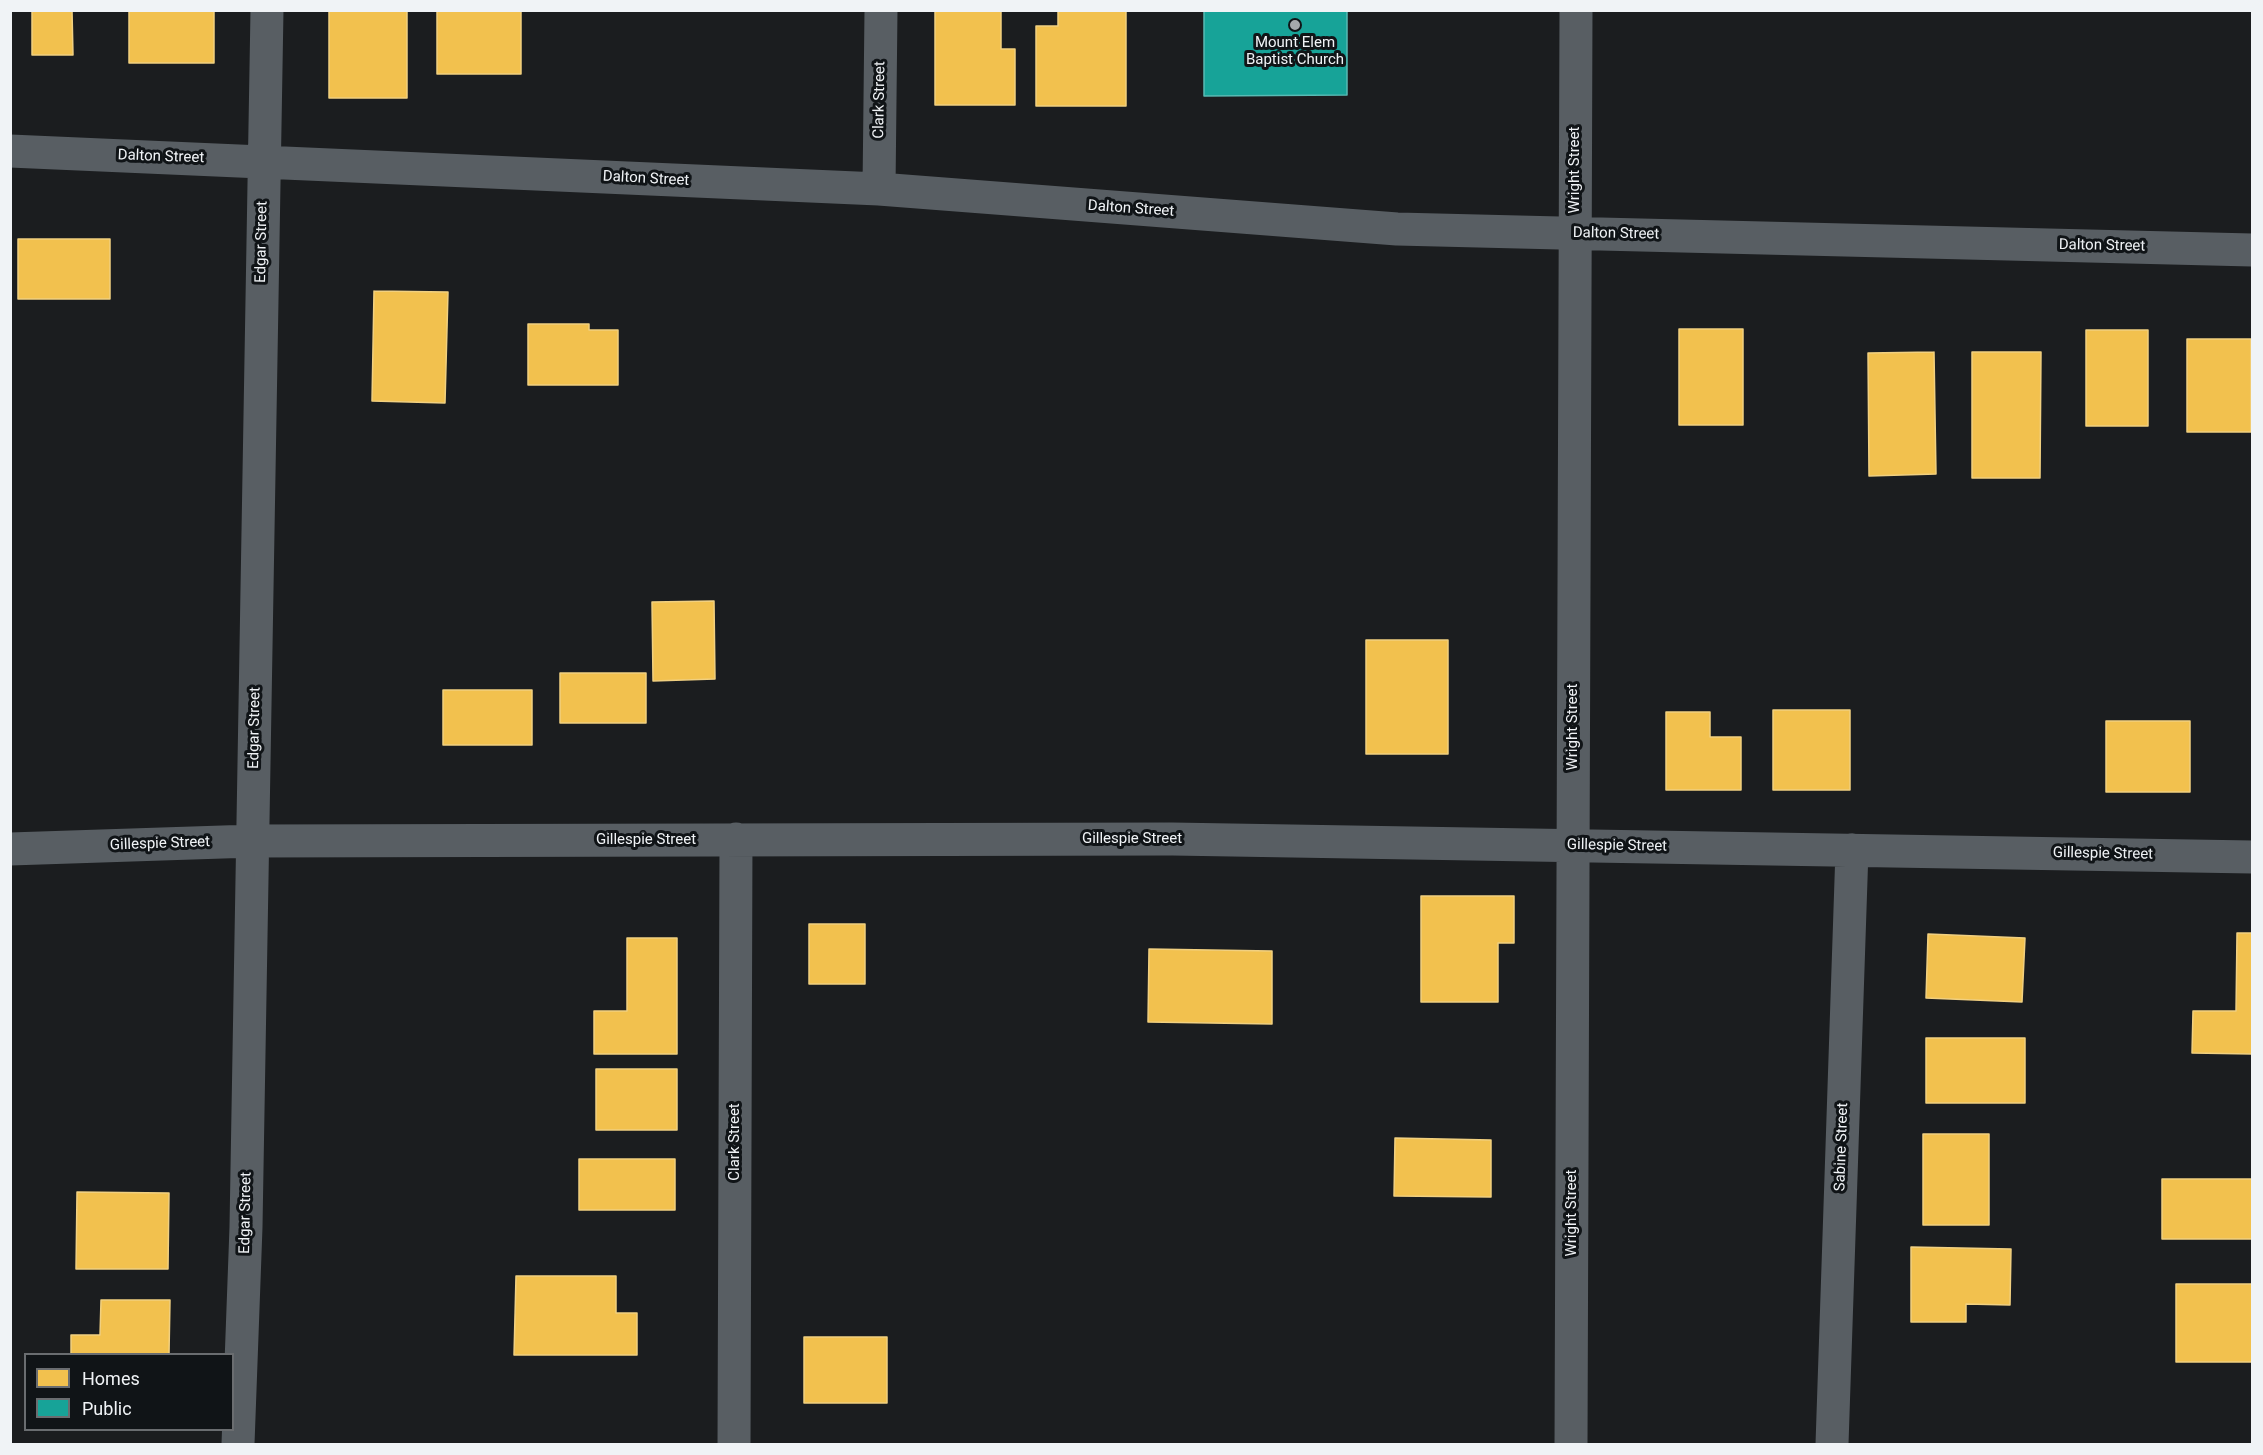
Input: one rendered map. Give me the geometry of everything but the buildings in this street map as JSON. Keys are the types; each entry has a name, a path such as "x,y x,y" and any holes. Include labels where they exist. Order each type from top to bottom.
{"street":[{"name":"Edgar Street","path":"238,1444 246,1227 267,10"},
{"name":"Clark Street","path":"879,189 881,10"},
{"name":"Wright Street","path":"1571,1444 1575,10"},
{"name":"Dalton Street","path":"10,151 879,189 1397,229 2253,250"},
{"name":"Clark Street","path":"734,1444 736,839"},
{"name":"Gillespie Street","path":"10,849 253,841 1172,839 2253,857"},
{"name":"Sabine Street","path":"1833,1444 1852,850"}],"place":[{"name":"Mount Elem Baptist Church","path":"1295,25"}]}
